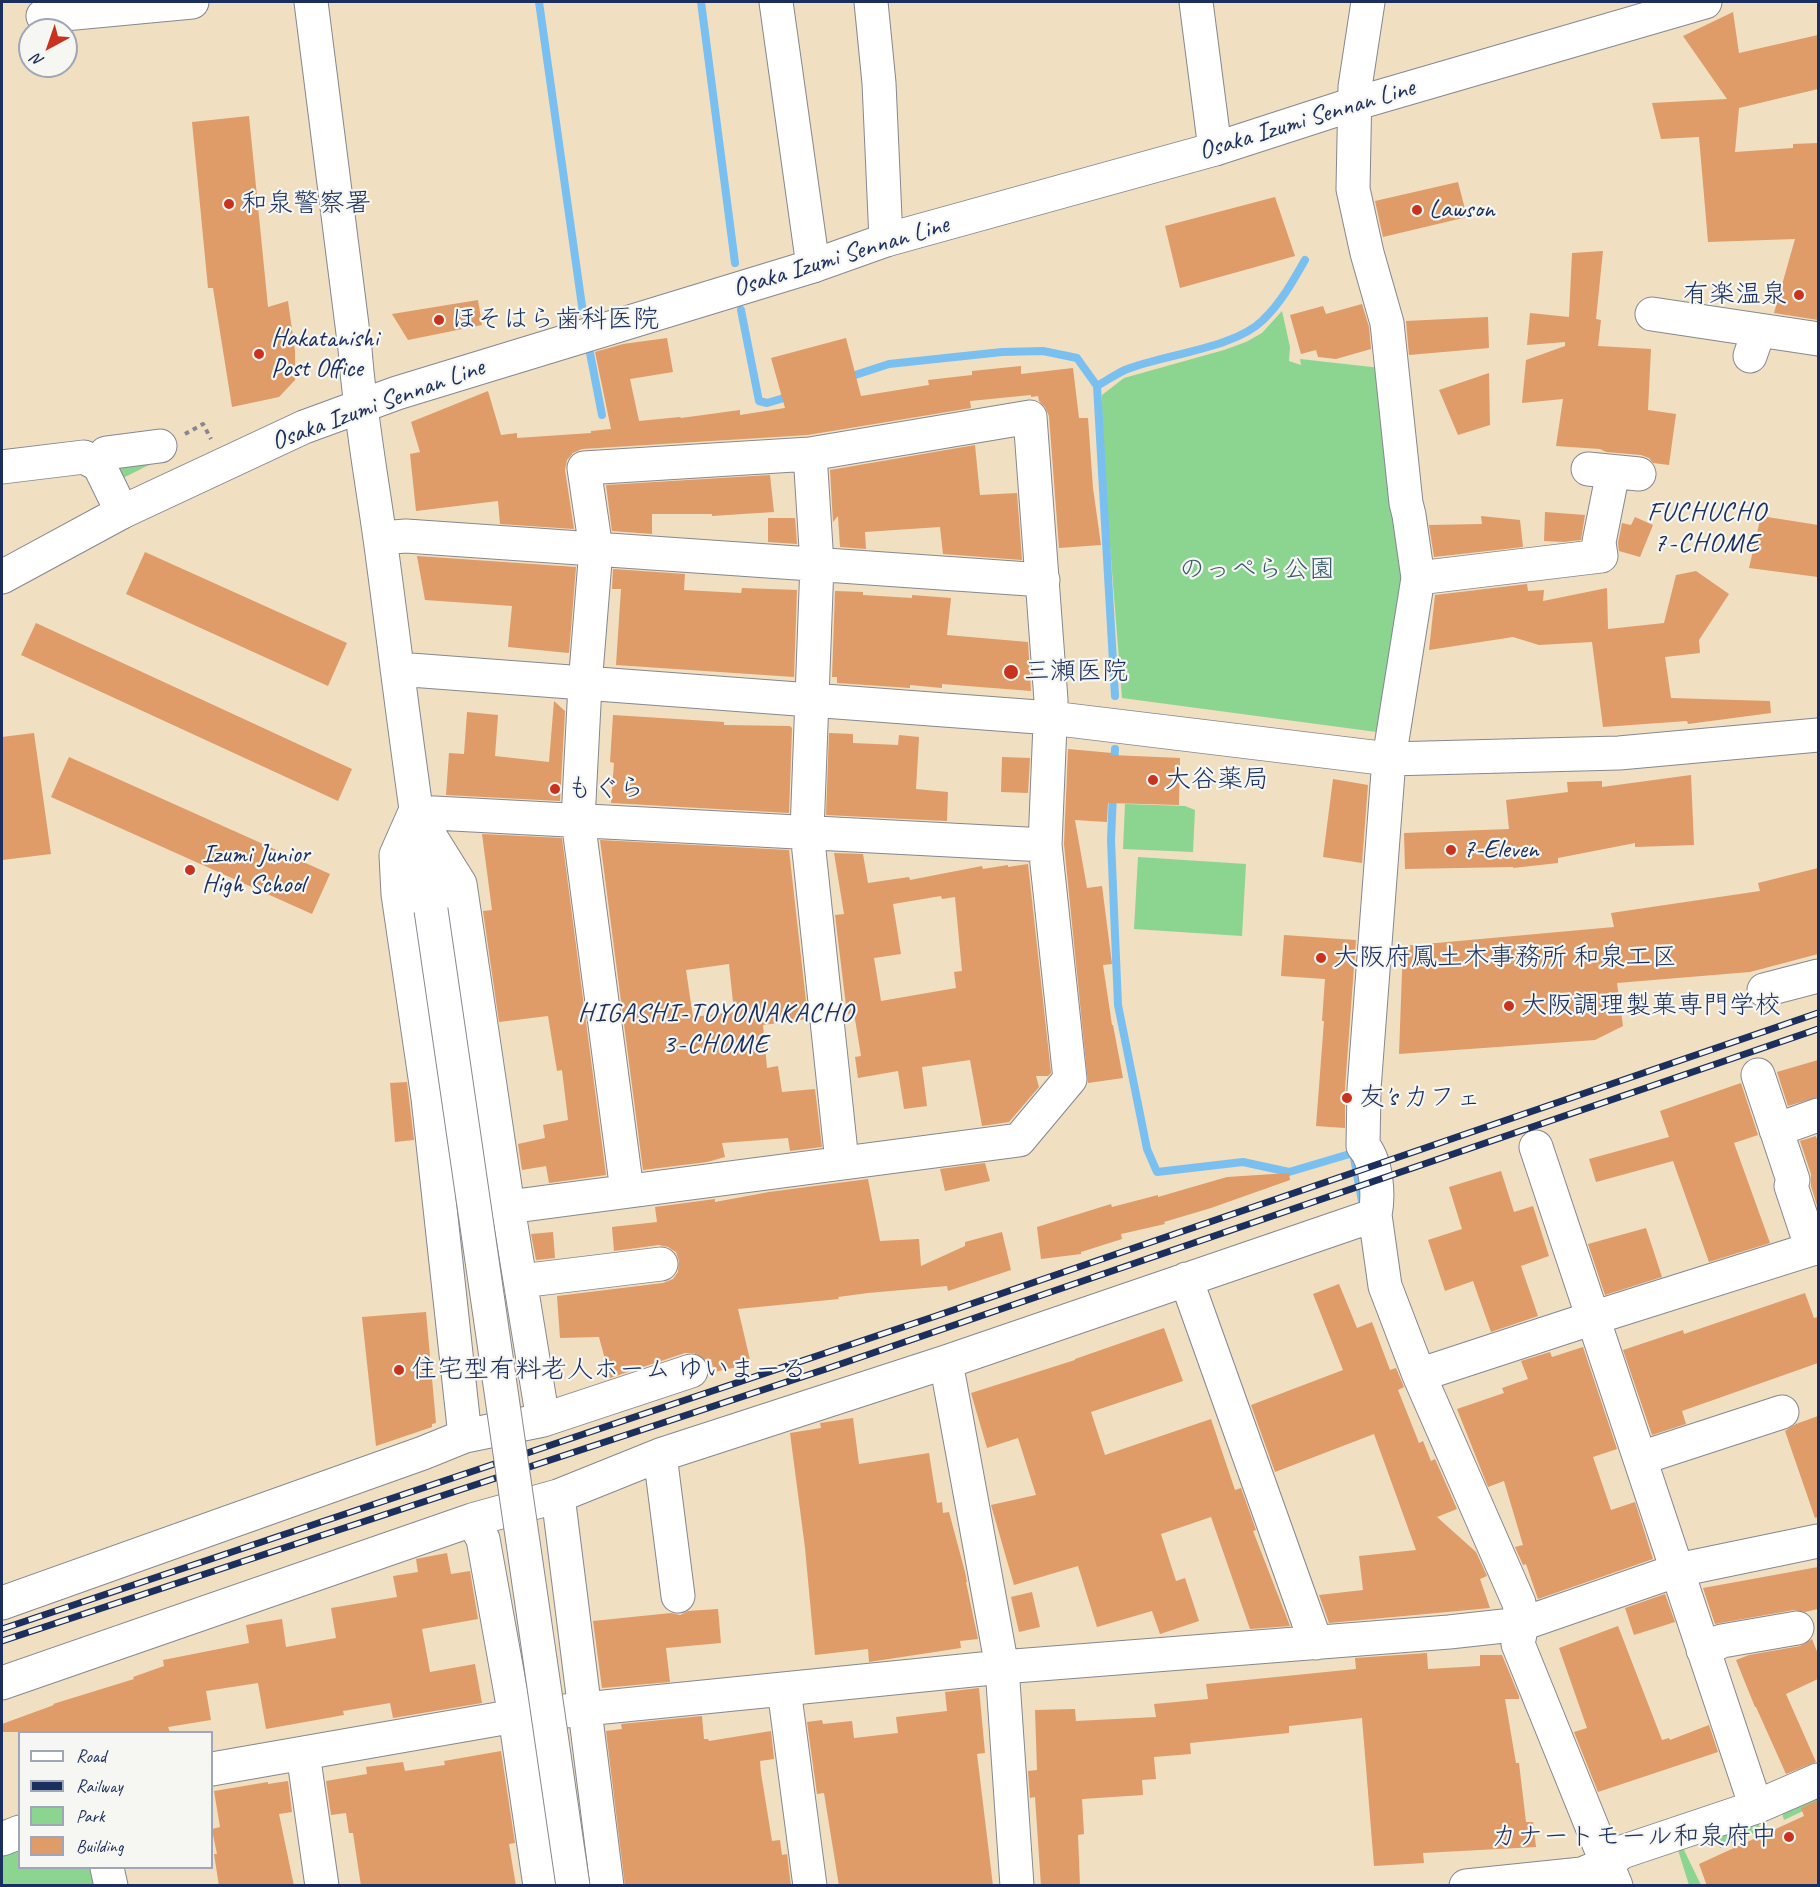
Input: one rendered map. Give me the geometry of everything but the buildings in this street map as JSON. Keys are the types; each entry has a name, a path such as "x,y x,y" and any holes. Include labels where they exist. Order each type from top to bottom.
{"street":[{"path":"43,16 129,4 192,2"},
{"path":"311,2 355,349 359,406 380,538 415,812 573,1886"},
{"path":"776,2 813,266"},
{"path":"872,2 879,83 886,240"},
{"path":"1196,2 1215,149"},
{"path":"1368,2 1354,104 1353,189 1367,254 1387,323 1406,504 1418,578 1389,759 1364,1089 1363,1146 1369,1153 1378,1197 1375,1215 1385,1286 1419,1375 1519,1603 1522,1624 1518,1644 1611,1875"},
{"name":"Osaka Izumi Sennan Line","path":"2,577 122,512 304,427 359,406 813,266 886,240 1215,149 1354,104 1705,2"},
{"path":"1653,314 1721,324 1755,343 1818,339"},
{"path":"508,1207 1019,1140 1070,1079 1045,845 1051,718 1030,417 810,454 584,468 596,549 585,685 578,820 627,1191"},
{"path":"99,465 106,453 160,446"},
{"path":"810,454 817,564 807,832 842,1162"},
{"path":"2,467 84,457 99,465 122,512"},
{"path":"1418,578 1601,556 1599,542 1613,472"},
{"path":"380,538 406,536 1043,580"},
{"path":"397,669 585,685 1051,718 1389,759 1619,753 1818,735"},
{"path":"415,812 1045,845"},
{"path":"415,812 460,884 508,1207 543,1420"},
{"path":"415,812 396,855 398,894 428,1098 465,1436"},
{"path":"1764,990 1818,976"},
{"path":"1419,1375 1815,1248 1791,1186 1793,1179 1758,1075"},
{"path":"1776,1130 1818,1115"},
{"path":"1536,1147 1756,1808"},
{"path":"2,1683 472,1520 558,1496 660,1455 946,1362 1375,1215"},
{"path":"521,1281 661,1264"},
{"path":"1186,1279 1316,1643"},
{"path":"946,1362 1002,1667 1017,1886"},
{"path":"2,1603 465,1436 543,1420 672,1369"},
{"path":"1641,1458 1782,1412"},
{"path":"660,1455 678,1596"},
{"path":"558,1496 607,1886"},
{"path":"472,1520 483,1539 515,1716 540,1886"},
{"path":"213,1769 515,1716 1002,1667 1316,1643 1522,1624 1678,1570 1818,1541"},
{"path":"1703,1650 1722,1641 1797,1628"},
{"path":"784,1689 810,1886"},
{"path":"303,1753 322,1886"},
{"path":"1611,1875 1622,1852 1756,1808 1818,1780"},
{"path":"2,1839 18,1833"},
{"path":"107,1869 111,1886"},
{"path":"1466,1886 1582,1874 1611,1875"}],"green space":[{"name":"のっぺら公園","path":"1282,311 1290,347 1289,361 1301,365 1300,359 1381,368 1403,574 1384,733 1122,698 1101,431 1102,395 1124,378 1246,342 1262,333"},
{"path":"167,456 121,479 117,471 124,458"},
{"path":"1125,804 1185,806 1195,810 1193,852 1123,849"},
{"path":"1138,857 1246,864 1242,936 1134,929"},
{"path":"1818,1797 1818,1804 1784,1820 1782,1813"},
{"path":"1758,1822 1761,1830 1720,1848 1716,1838"},
{"path":"18,1844 18,1869 94,1869 97,1885 2,1885 2,1851"},
{"path":"1683,1848 1701,1885 1689,1885 1678,1850"}],"waterway":[{"path":"539,2 583,313"},
{"path":"701,2 735,263"},
{"path":"1097,386 1141,364 1198,350 1235,338 1250,330 1275,306 1305,260"},
{"path":"741,310 759,401 767,403 791,396"},
{"path":"846,378 889,364 1002,352 1043,351 1077,358 1097,386 1115,696"},
{"path":"590,353 602,415"},
{"path":"1114,766 1115,749"},
{"path":"1113,794 1111,840 1118,1005 1147,1149 1157,1172 1243,1162 1289,1172 1353,1153 1362,1201"}],"railway":[{"path":"2,1629 936,1316 1818,1013"},
{"path":"2,1641 826,1369 1818,1029"}],"place":[{"name":"和泉警察署","path":"229,204"},
{"name":"Lawson","path":"1417,210"},
{"name":"有楽温泉","path":"1799,295"},
{"name":"ほそはら歯科医院","path":"439,320"},
{"name":"Hakatanishi Post Office","path":"259,354"},
{"name":"三瀬医院","path":"1011,672"},
{"name":"大谷薬局","path":"1153,780"},
{"name":"もぐら","path":"555,789"},
{"name":"7-Eleven","path":"1451,850"},
{"name":"Izumi Junior High School","path":"190,870"},
{"name":"大阪府鳳土木事務所 和泉工区","path":"1321,958"},
{"name":"大阪調理製菓専門学校","path":"1509,1006"},
{"name":"友's カフェ","path":"1347,1098"},
{"name":"住宅型有料老人ホーム ゆいまーる","path":"399,1370"},
{"name":"カナートモール和泉府中","path":"1789,1837"}],"district":[{"name":"FUCHUCHO 7-CHOME","path":"1707,528"},
{"name":"HIGASHI-TOYONAKACHO 3-CHOME","path":"716,1030"}]}
